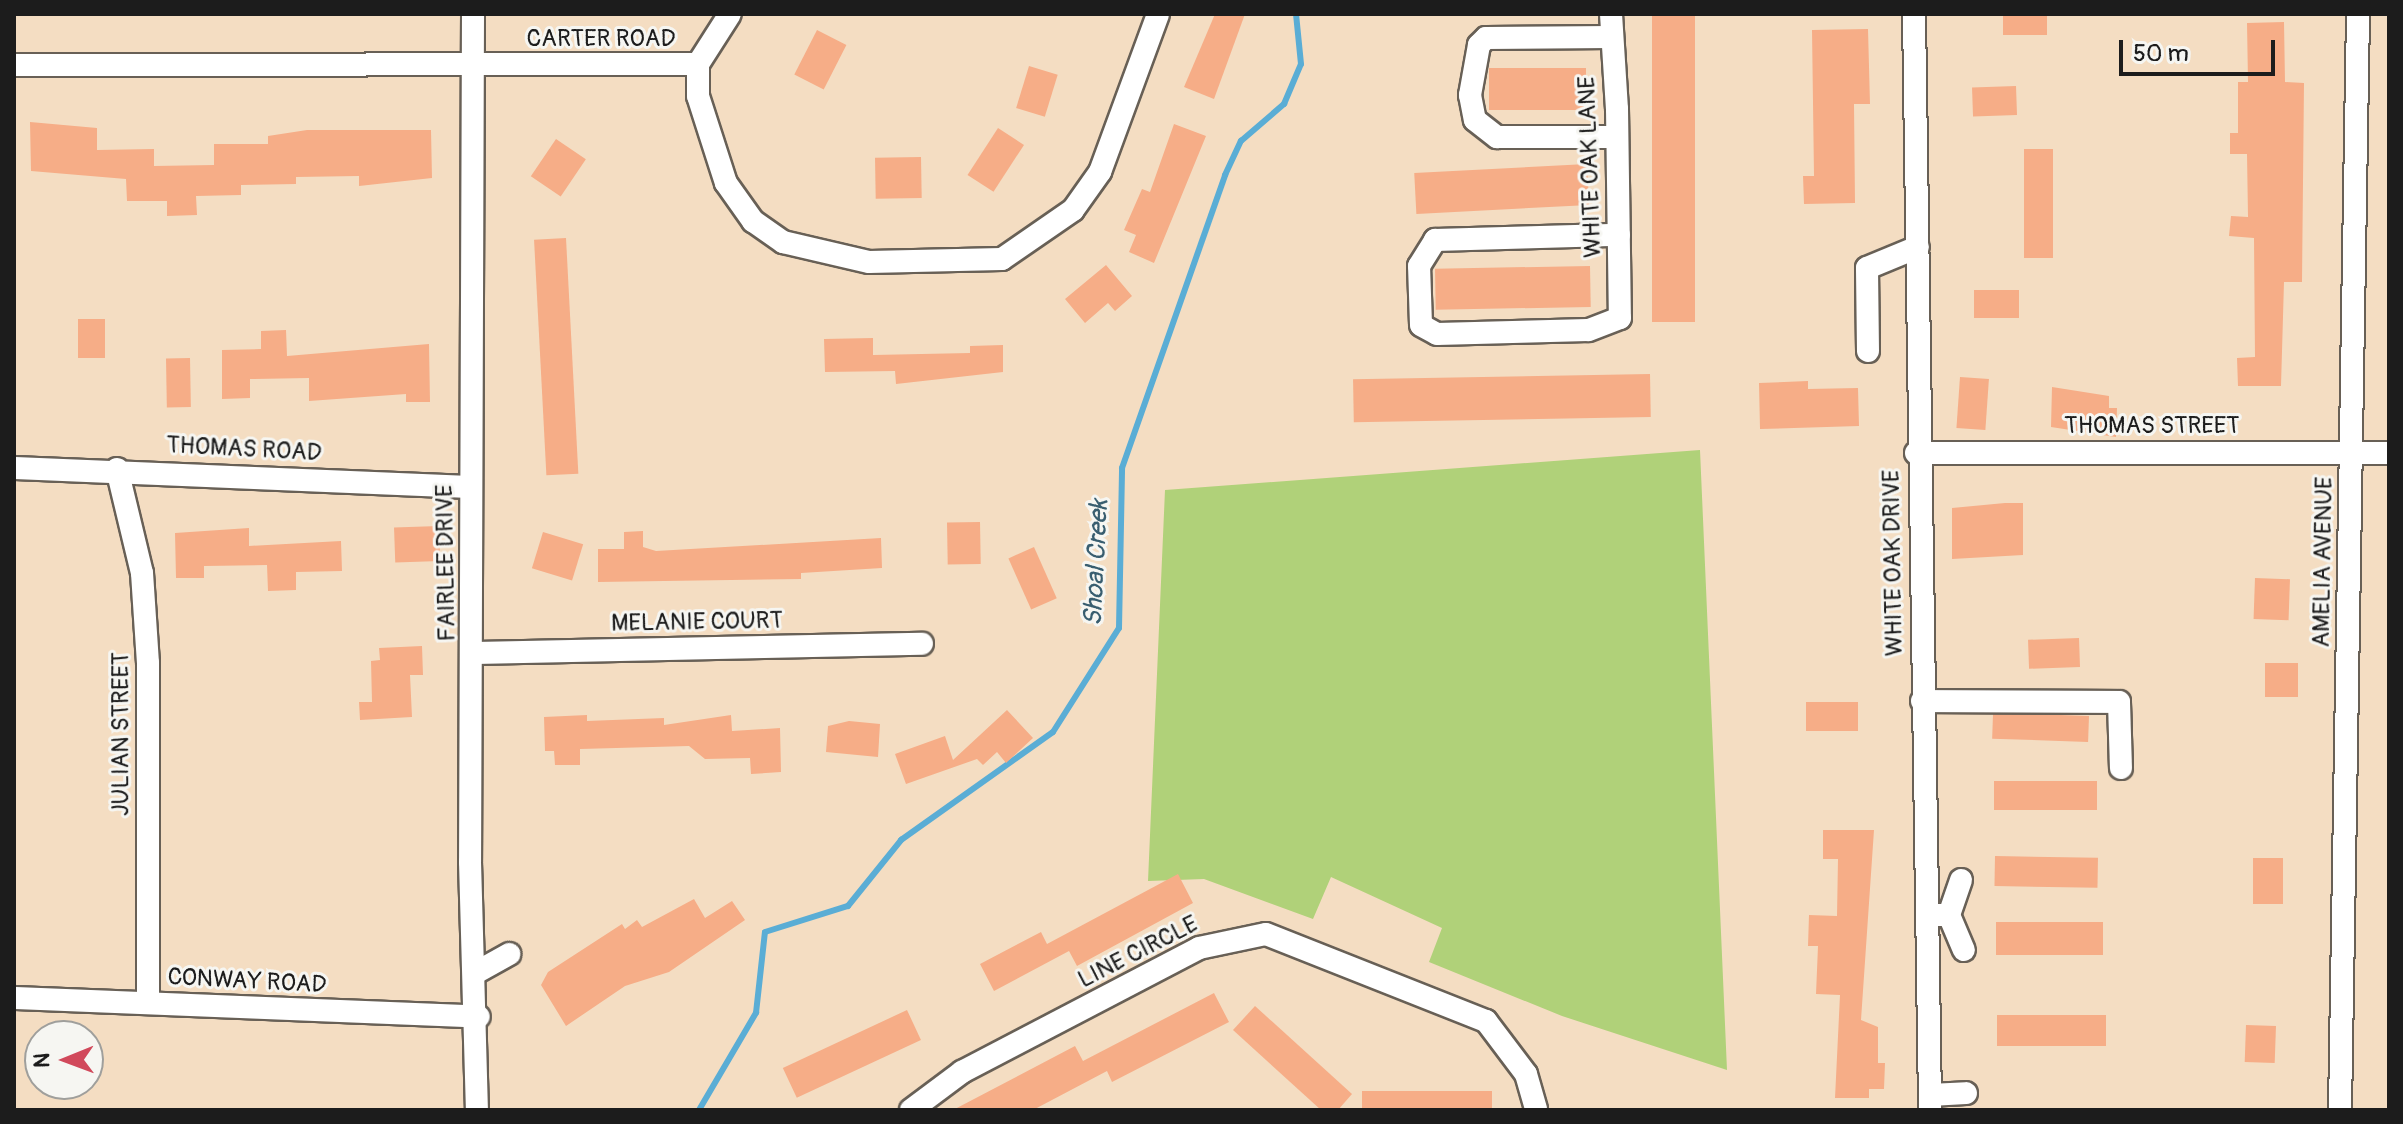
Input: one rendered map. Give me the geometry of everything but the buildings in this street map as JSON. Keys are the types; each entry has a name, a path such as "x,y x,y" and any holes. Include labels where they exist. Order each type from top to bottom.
{"street":[{"name":"FAIRLEE DRIVE","path":"473,14 471,487 474,653 470,862 479,1017 477,1110"},
{"path":"698,64 730,14"},
{"name":"CARTER ROAD","path":"14,65 698,64 698,96 726,183 753,221 783,242 869,262 1002,259 1073,210 1100,172 1158,14"},
{"name":"WHITE OAK LANE","path":"1611,14 1617,137 1619,235 1620,318 1588,330 1437,334 1421,325 1417,308 1419,266 1435,240 1619,235"},
{"name":"WHITE OAK DRIVE","path":"1914,14 1918,247 1916,453 1922,701 1938,915 1930,1103"},
{"name":"AMELIA AVENUE","path":"2340,1110 2358,14"},
{"path":"1611,37 1486,38 1479,45 1470,95 1475,120 1497,137 1617,137"},
{"path":"1868,351 1867,268 1918,247"},
{"name":"THOMAS STREET","path":"1916,453 2389,453"},
{"name":"THOMAS ROAD","path":"14,468 117,469 471,487"},
{"name":"JULIAN STREET","path":"117,469 142,573 148,663 148,1002"},
{"name":"MELANIE COURT","path":"474,653 922,644"},
{"path":"1922,701 2119,702 2121,768"},
{"path":"1961,880 1938,915 1964,950"},
{"name":"LINE CIRCLE","path":"911,1110 962,1072 1199,948 1266,934 1486,1021 1526,1074 1536,1110"},
{"path":"477,972 509,954"},
{"name":"CONWAY ROAD","path":"14,998 479,1017"},
{"path":"1930,1103 1966,1093"}],"green space":[{"path":"1700,450 1727,1070 1562,1016 1429,962 1442,928 1331,877 1313,919 1204,879 1148,881 1165,490"}],"waterway":[{"name":"Shoal Creek","path":"699,1110 756,1013 765,932 848,906 901,840 1053,732 1119,628 1122,468 1225,175 1241,141 1284,104 1301,64 1296,14"}]}
